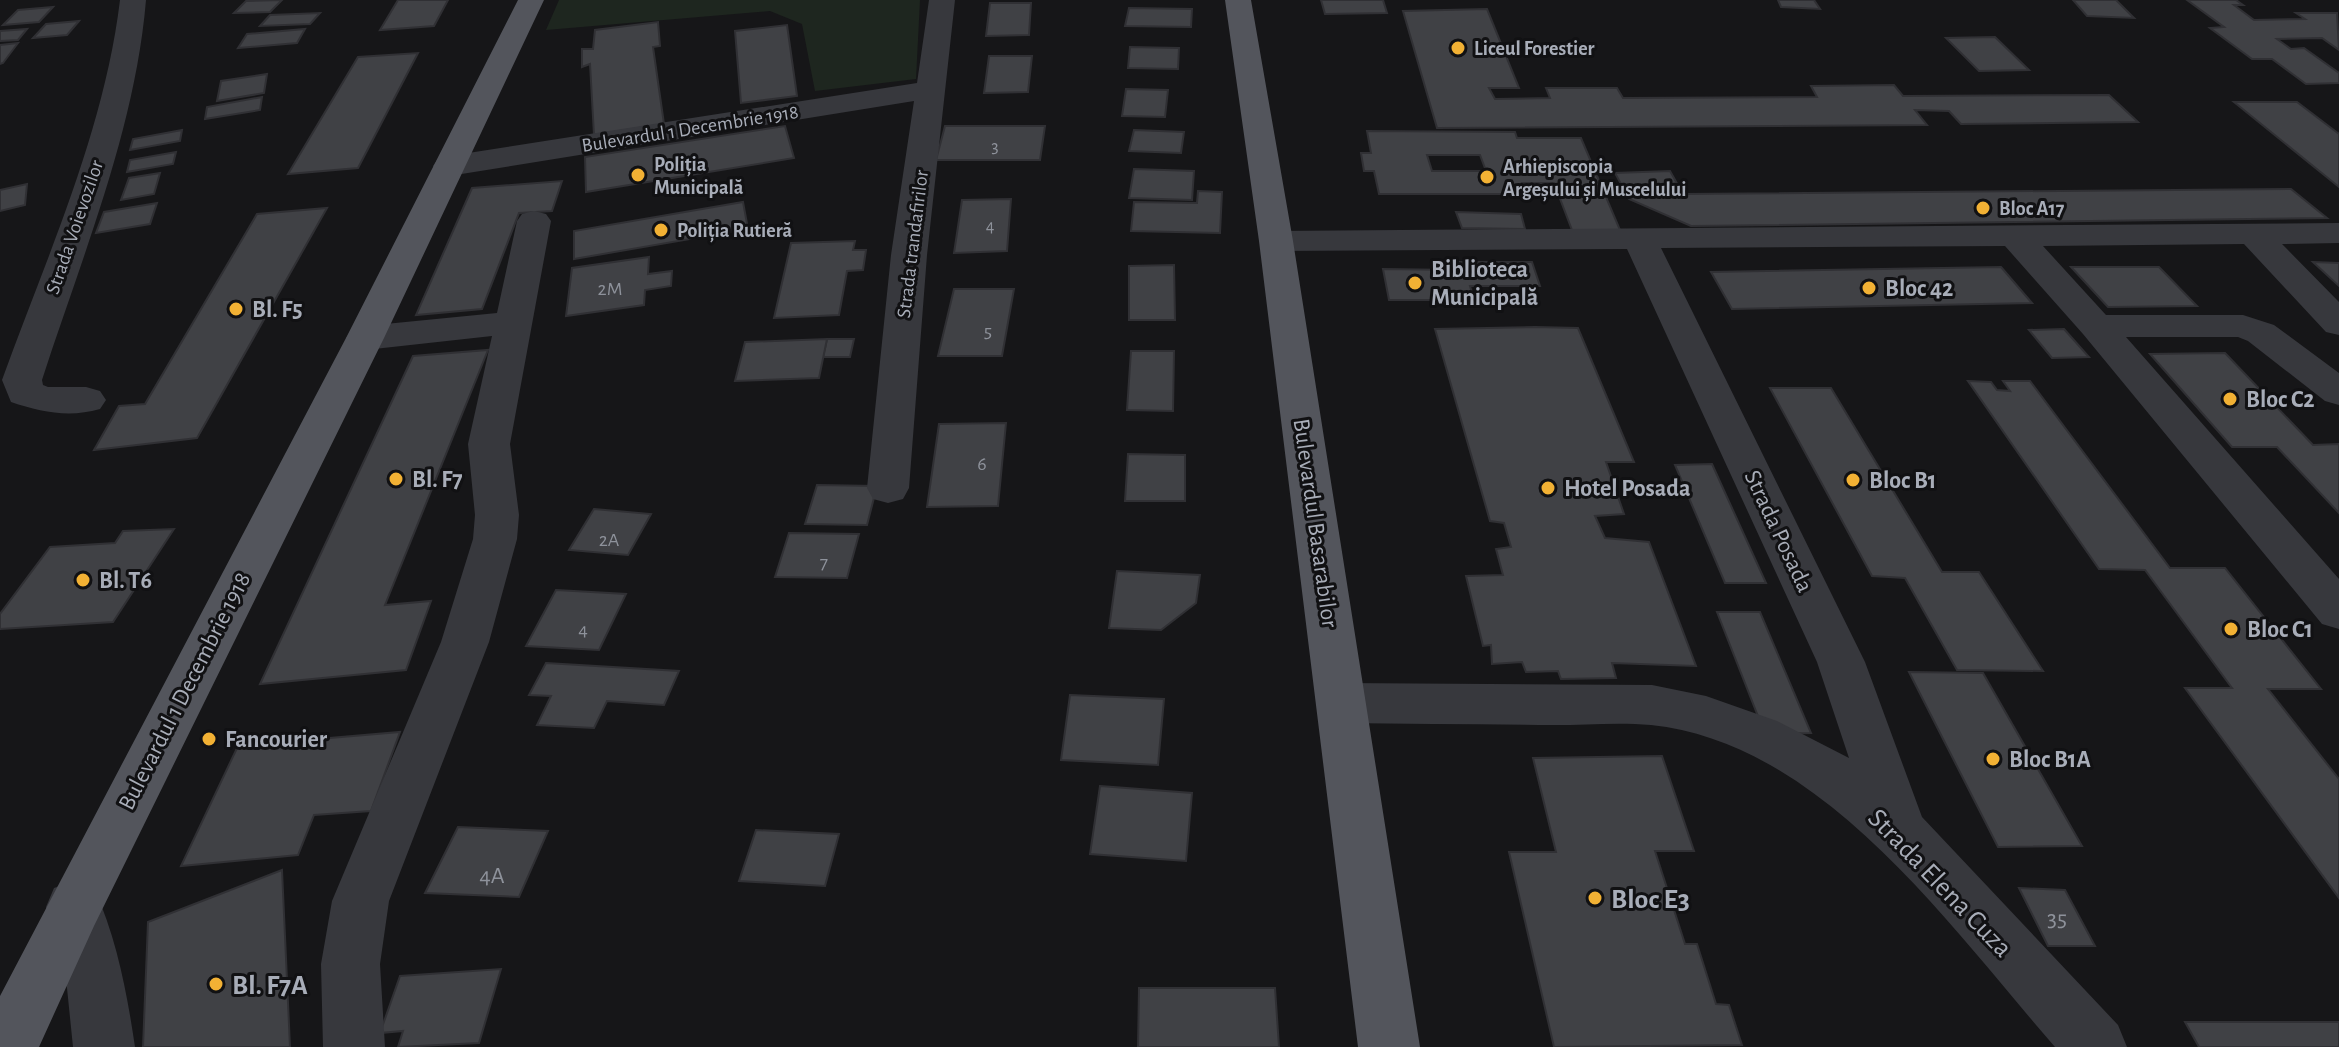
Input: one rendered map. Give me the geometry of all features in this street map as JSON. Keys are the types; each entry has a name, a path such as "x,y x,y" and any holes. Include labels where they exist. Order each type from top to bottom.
{"main road":[{"name":"Bulevardul 1 Decembrie 1918","path":"7,1047 74,907 365,338 531,0"},
{"name":"Bulevardul Basarabilor","path":"1238,0 1276,241 1389,1047"}],"street":[{"name":"Strada Voievozilor","path":"86,400 46,400 25,393 22,380 114,112 127,58 133,0"},
{"name":"Strada trandafirilor","path":"888,488 909,255 942,0"},
{"name":"Bulevardul 1 Decembrie 1918","path":"449,166 932,89"},
{"path":"354,1047 349,970 357,914 456,665 496,536 497,496 488,470 489,444 534,221"},
{"path":"2253,233 2339,324"},
{"path":"1276,241 2339,233"},
{"path":"2014,235 2096,326 2339,611"},
{"name":"Strada Posada","path":"1639,238 1841,662 1900,831"},
{"path":"365,338 512,323"},
{"path":"2096,326 2243,326 2261,333 2339,392"},
{"name":"Strada Elena Cuza","path":"1341,703 1652,705 1706,717 1759,736 1824,769 1900,831 2096,1047"},
{"path":"74,907 97,988 104,1047"}],"shaded area":[{"path":"559,0 920,0 916,79 815,91 802,24 770,11 546,30"}],"building":[{"path":"282,0 270,12 234,13 246,1"},
{"path":"398,0 448,0 434,26 380,30"},
{"path":"1321,0 1383,0 1387,13 1325,14"},
{"path":"1778,0 1814,0 1820,9 1781,7"},
{"path":"2073,0 2116,0 2134,18 2087,16"},
{"path":"2187,0 2236,0 2243,5 2234,5 2254,20 2305,19 2296,13 2337,13 2339,50 2322,38 2277,39 2291,49 2304,48 2339,73 2339,83 2306,84 2272,59 2252,59 2210,28 2224,27"},
{"path":"990,3 1031,3 1029,35 986,36"},
{"path":"53,7 39,22 3,25 18,10"},
{"path":"1129,8 1192,9 1191,27 1125,26"},
{"name":"Liceul Forestier","path":"1487,9 1519,88 1489,88 1495,99 1550,98 1546,88 1617,88 1623,98 1817,97 1811,86 1894,85 1903,96 2109,95 2138,122 1961,124 1949,111 1915,110 1927,125 1437,128 1403,11"},
{"path":"320,13 310,24 260,26 270,15"},
{"path":"79,21 67,35 33,38 46,24"},
{"path":"658,22 660,46 653,47 664,124 594,135 590,64 582,67 582,49 593,49 595,30"},
{"path":"787,25 797,96 741,103 735,31"},
{"path":"27,29 18,40 0,41 0,31"},
{"path":"305,29 297,43 238,48 247,34"},
{"path":"1995,37 2029,70 1979,71 1946,38"},
{"path":"18,43 3,63 0,64 0,45"},
{"path":"1130,47 1179,48 1178,69 1128,68"},
{"path":"418,53 358,168 288,174 358,57"},
{"path":"989,56 1032,56 1028,92 984,93"},
{"path":"267,74 264,93 217,101 221,81"},
{"path":"1126,89 1168,90 1165,117 1122,116"},
{"path":"262,97 260,110 205,119 207,107"},
{"path":"2234,102 2297,102 2339,134 2339,187"},
{"name":"Poliția Municipală","path":"785,126 794,158 586,192 585,157"},
{"path":"945,126 1045,126 1040,160 936,160"},
{"path":"182,130 180,141 130,150 133,139"},
{"path":"1134,130 1184,132 1181,153 1129,151"},
{"name":"Arhiepiscopia Argeșului și Muscelului","path":"1367,131 1515,132 1517,138 1581,138 1620,230 1572,230 1554,183 1522,183 1526,194 1379,194 1374,171 1364,171 1361,153 1371,153","holes":["1427,155 1480,155 1486,171 1432,171"]},
{"path":"176,152 173,164 127,172 130,160"},
{"path":"1134,169 1194,171 1192,200 1129,198"},
{"name":"Bloc A17","path":"1670,171 1683,194 2291,189 2327,218 1691,226 1629,199 1615,173"},
{"path":"160,173 154,194 121,200 129,178"},
{"path":"562,181 552,211 519,213 482,309 416,315 472,188"},
{"path":"27,184 25,205 0,211 0,190"},
{"path":"1198,191 1222,192 1220,233 1131,231 1134,202 1197,203"},
{"path":"1011,199 1007,251 954,253 962,200"},
{"name":"Poliția Rutieră","path":"743,202 748,229 574,259 574,231"},
{"path":"157,203 150,224 96,233 104,212"},
{"name":"Bl. F5","path":"327,208 197,438 94,450 119,406 145,404 257,214"},
{"path":"1456,212 1521,214 1525,229 1462,228"},
{"path":"855,241 853,250 866,250 863,270 847,271 839,315 774,318 791,243"},
{"path":"649,257 648,274 672,271 671,286 645,290 644,305 566,316 572,268"},
{"path":"1453,262 1532,262 1540,286 1470,286 1474,300 1389,300 1383,269 1456,270"},
{"path":"2313,262 2339,263 2339,286"},
{"path":"1174,265 1175,320 1129,320 1129,266"},
{"name":"Bloc 42","path":"2001,267 2032,303 1732,309 1711,272"},
{"path":"2071,267 2159,267 2197,306 2108,307"},
{"path":"954,289 1014,289 1002,356 938,356"},
{"name":"Hotel Posada","path":"1578,328 1634,462 1606,462 1624,514 1595,516 1605,538 1649,542 1696,666 1612,663 1616,678 1561,679 1558,671 1526,672 1522,662 1492,664 1491,645 1483,646 1466,576 1503,575 1496,549 1511,547 1504,523 1490,521 1435,329"},
{"path":"2064,329 2089,357 2052,358 2029,330"},
{"path":"827,339 854,339 850,357 823,357"},
{"path":"827,339 819,378 735,381 745,342"},
{"name":"Bl. F7","path":"488,350 385,605 431,601 406,670 260,684 413,356"},
{"path":"1131,351 1174,351 1173,411 1127,410"},
{"name":"Bloc C2","path":"2225,353 2313,445 2339,444 2339,513 2277,447 2232,447 2150,354"},
{"name":"Bloc C1","path":"1968,381 1991,382 1997,390 2010,391 2003,381 2030,381 2170,568 2225,568 2321,689 2268,689 2339,779 2339,898 2185,688 2232,688 2145,570 2099,569"},
{"name":"Bloc B1","path":"1770,388 1831,388 1942,572 1979,572 2043,671 1957,670 1905,578 1872,576"},
{"path":"1006,423 998,506 927,507 939,424"},
{"path":"1128,454 1185,455 1185,501 1125,501"},
{"path":"1712,464 1766,583 1725,583 1675,465"},
{"path":"817,485 877,486 867,525 805,524"},
{"path":"594,509 651,514 628,555 569,550"},
{"name":"Bl. T6","path":"174,529 113,622 0,629 0,614 50,547 115,543 123,531"},
{"path":"789,533 859,534 847,578 775,577"},
{"path":"1117,571 1200,575 1196,603 1161,630 1109,628"},
{"path":"556,590 626,594 599,650 526,646"},
{"path":"1717,612 1760,612 1811,733 1765,734"},
{"path":"546,663 679,671 664,705 607,701 594,728 537,725 551,696 529,695"},
{"name":"Bloc B1A","path":"1909,672 1983,673 2082,846 1998,847"},
{"path":"1070,695 1164,699 1158,765 1061,760"},
{"path":"400,732 371,811 314,815 298,855 181,866 238,746"},
{"name":"Bloc E3","path":"1662,756 1694,851 1655,851 1685,944 1697,944 1716,1004 1729,1005 1742,1045 1554,1047 1509,852 1556,852 1533,758"},
{"path":"1100,786 1192,793 1186,861 1090,854"},
{"path":"458,827 548,831 519,897 425,893"},
{"path":"756,830 839,834 825,886 739,881"},
{"name":"Bl. F7A","path":"282,870 290,1047 143,1047 148,922"},
{"path":"2019,888 2065,890 2095,946 2048,946"},
{"path":"501,969 479,1043 398,1047 403,1031 380,1033 400,976"},
{"path":"1139,988 1275,988 1279,1047 1138,1047"},
{"path":"2185,1022 2339,1022 2339,1047 2199,1047"}],"place":[{"name":"Liceul Forestier","path":"1458,48"},
{"name":"Poliția Municipală","path":"638,175"},
{"name":"Arhiepiscopia Argeșului și Muscelului","path":"1487,177"},
{"name":"Bloc A17","path":"1983,208"},
{"name":"Poliția Rutieră","path":"661,230"},
{"name":"Biblioteca Municipală","path":"1415,283"},
{"name":"Bloc 42","path":"1869,288"},
{"name":"Bl. F5","path":"236,309"},
{"name":"Bloc C2","path":"2230,399"},
{"name":"Bl. F7","path":"396,479"},
{"name":"Bloc B1","path":"1853,480"},
{"name":"Hotel Posada","path":"1548,488"},
{"name":"Bl. T6","path":"83,580"},
{"name":"Bloc C1","path":"2231,629"},
{"name":"Fancourier","path":"209,739"},
{"name":"Bloc B1A","path":"1993,759"},
{"name":"Bloc E3","path":"1595,898"},
{"name":"Bl. F7A","path":"216,984"}]}
